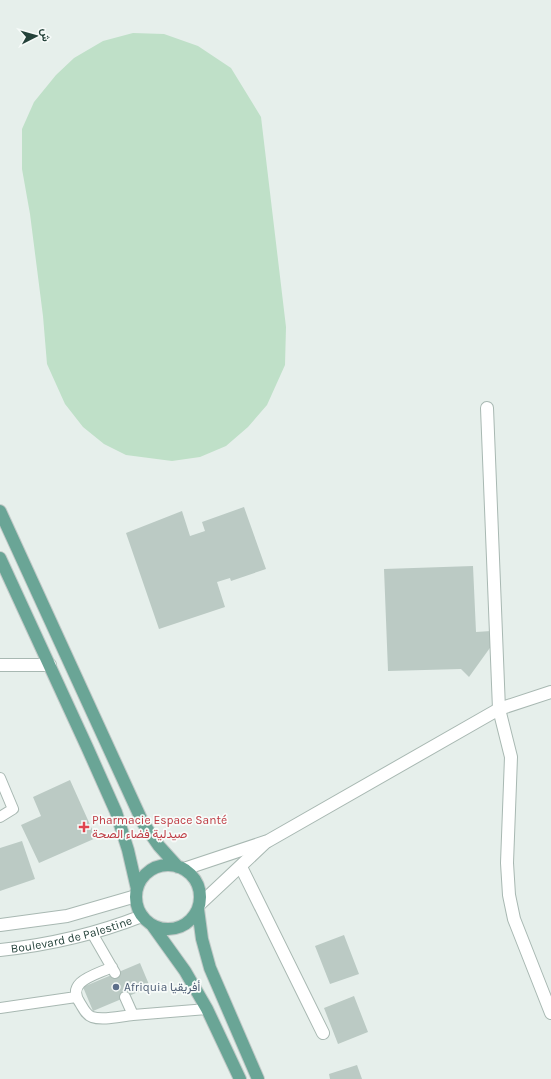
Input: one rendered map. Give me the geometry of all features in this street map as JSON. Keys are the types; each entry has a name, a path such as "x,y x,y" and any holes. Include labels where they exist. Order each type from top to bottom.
{"main road":[{"path":"0,511 143,823 159,846 181,868 192,875 197,884 200,894 199,906 202,939 210,968 258,1079"},
{"path":"0,558 116,812 128,850 138,910 152,925 185,971 207,1009 240,1079"},
{"path":"136,893 144,876 156,867 171,865 181,868"},
{"path":"152,925 165,929 179,928 190,920 199,906"}],"street":[{"path":"487,408 499,709 511,757 507,863 509,895 514,919 551,1013"},
{"path":"0,665 50,665"},
{"path":"181,868 268,841 499,709 551,692"},
{"path":"199,906 268,841"},
{"path":"241,867 324,1033"},
{"name":"Boulevard de Palestine","path":"0,925 67,916 136,893"},
{"name":"Boulevard de Palestine","path":"0,950 32,947 92,933 142,916"}],"lane":[{"path":"0,778 13,809 0,817"},
{"path":"92,933 114,970 79,983 76,989 76,997 86,1013 94,1018 207,1009"},
{"path":"0,1008 76,997"},
{"path":"125,997 133,1015"}],"green space":[{"path":"133,33 164,34 198,46 231,68 261,117 286,327 285,365 267,405 248,427 226,446 200,457 172,461 126,455 104,444 83,427 65,404 47,364 43,316 30,214 22,169 22,129 34,102 56,75 74,58 103,41"}],"building":[{"path":"244,507 266,569 231,581 230,578 217,582 225,607 159,629 126,533 182,511 190,536 205,531 202,522"},
{"path":"473,566 476,632 491,631 492,645 469,677 461,669 388,671 384,569"},
{"path":"70,780 96,838 39,863 21,825 41,816 33,797"},
{"path":"22,841 35,879 0,891 0,848"},
{"path":"344,935 359,974 330,984 315,946"},
{"name":"Afriquia أفريقيا","path":"140,963 150,987 93,1011 83,987"},
{"path":"354,996 368,1032 338,1044 324,1008"},
{"path":"357,1065 362,1079 330,1079 329,1074"}],"place":[{"name":"Pharmacie Espace Santé صيدلية فضاء الصحة","path":"84,827"},
{"name":"Afriquia أفريقيا","path":"116,987"}]}
